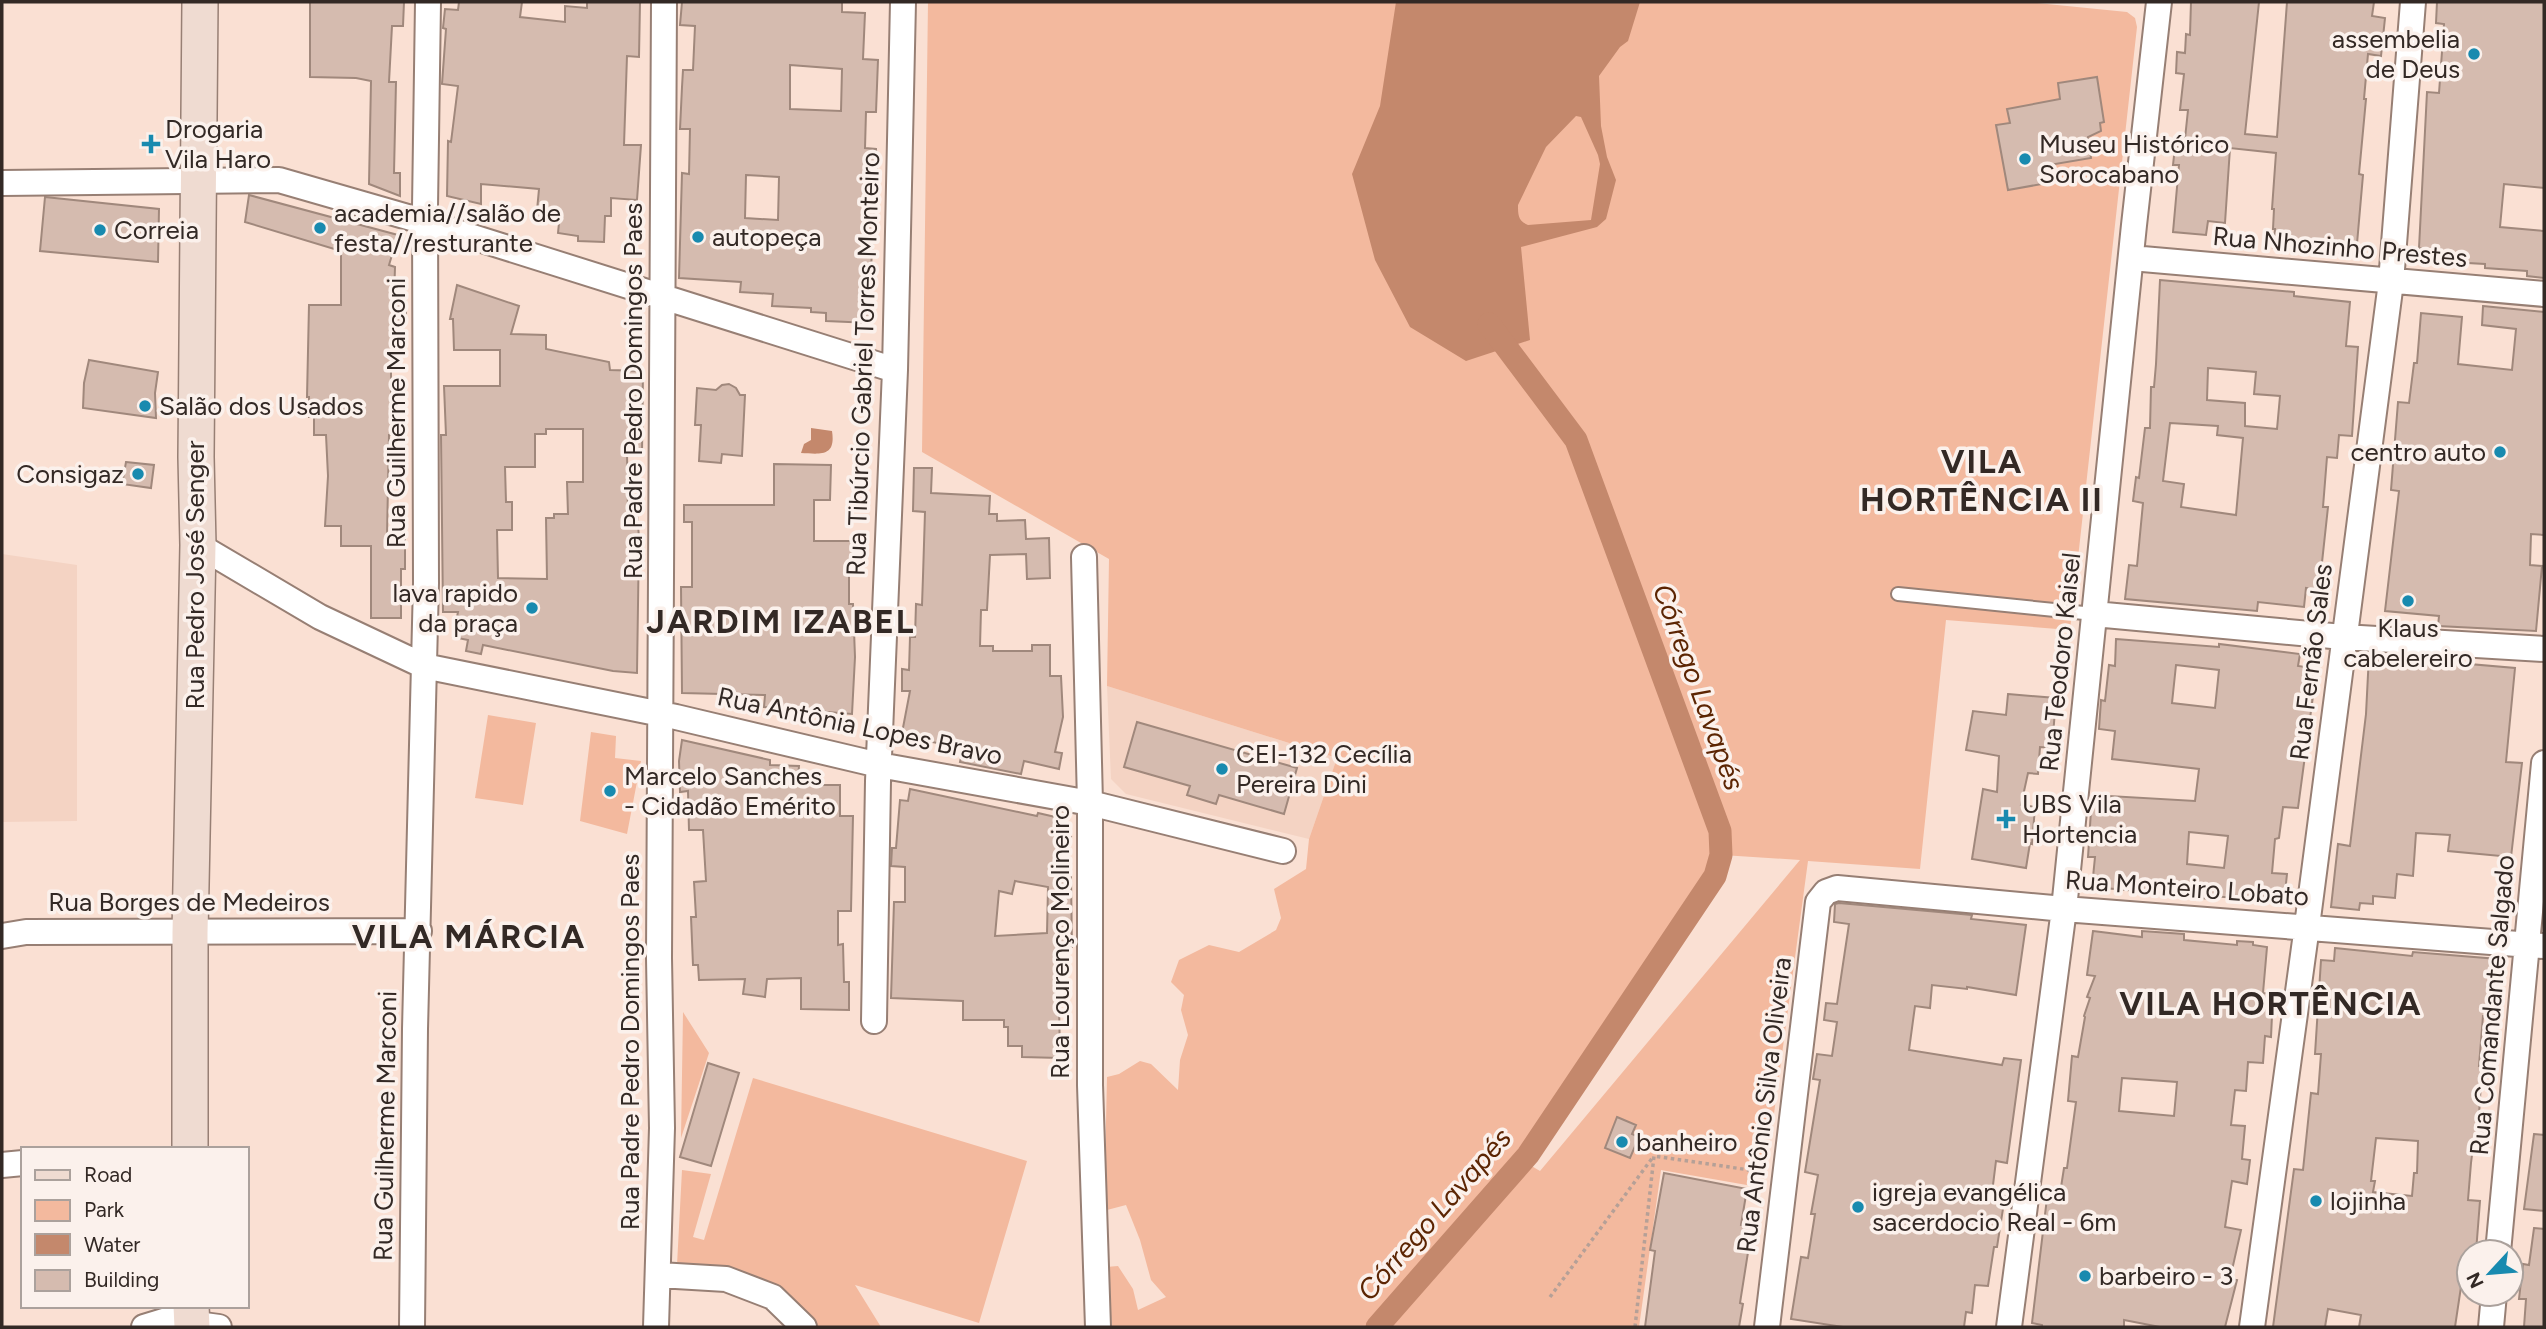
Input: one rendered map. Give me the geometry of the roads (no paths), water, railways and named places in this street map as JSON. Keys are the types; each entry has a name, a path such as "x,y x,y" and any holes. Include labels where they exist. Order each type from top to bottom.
{"main road":[{"name":"Rua Pedro José Senger","path":"190,1147 190,933 198,545 197,181 200,2"}],"street":[{"name":"Rua Guilherme Marconi","path":"412,1327 415,1029 426,583 425,222 428,2"},
{"name":"Rua Padre Pedro Domingos Paes","path":"656,1327 662,1128 659,971 664,2"},
{"name":"Rua Tibúrcio Gabriel Torres Monteiro","path":"874,1021 879,765 894,370 903,2"},
{"name":"Rua Teodoro Kaisel","path":"2010,1327 2064,909 2159,2"},
{"name":"Rua Fernão Sales","path":"2252,1327 2390,282 2413,2"},
{"path":"2,183 279,180 425,222 894,370"},
{"name":"Rua Nhozinho Prestes","path":"2131,258 2544,294"},
{"name":"Rua Antônia Lopes Bravo","path":"198,545 320,617 424,666 661,714 879,765 1090,803 1283,851"},
{"name":"Rua Lourenço Molineiro","path":"1084,557 1090,803 1090,1085 1098,1327"},
{"path":"2094,614 2343,637 2544,649"},
{"name":"Rua Comandante Salgado","path":"2500,1238 2536,945 2544,763"},
{"name":"Rua Monteiro Lobato","path":"1826,892 1837,888 2064,909 2536,945"},
{"name":"Rua Antônio Silva Oliveira","path":"1767,1327 1818,902 1826,892"},
{"name":"Rua Borges de Medeiros","path":"2,936 26,932 419,931"},
{"path":"2,1165 21,1163"},
{"path":"659,1275 726,1279 773,1297 804,1327"},
{"path":"2491,1327 2493,1308"},
{"path":"144,1327 167,1320 199,1321"}],"lane":[{"path":"1898,594 2094,614"}],"water":[{"path":"1396,2 1640,2 1628,41 1620,47 1599,76 1601,126 1607,157 1616,180 1606,219 1597,227 1521,247 1530,340 1466,361 1410,327 1375,260 1352,174 1380,106","holes":["1576,116 1581,117 1600,164 1591,220 1528,225 1522,222 1518,205 1546,147"]},
{"path":"811,428 832,431 832,446 829,450 821,453 801,453 804,444 811,440"}],"waterway":[{"name":"Córrego Lavapés","path":"1377,1327 1528,1155 1715,876 1721,855 1720,831 1576,440 1489,324"}],"place":[{"name":"assembelia de Deus","path":"2474,54"},
{"name":"Drogaria Vila Haro","path":"151,144"},
{"name":"Museu Histórico Sorocabano","path":"2025,159"},
{"name":"academia//salão de festa//resturante","path":"320,228"},
{"name":"Correia","path":"100,230"},
{"name":"autopeça","path":"698,237"},
{"name":"Salão dos Usados","path":"145,406"},
{"name":"centro auto","path":"2500,452"},
{"name":"Consigaz","path":"138,474"},
{"name":"Klaus cabelereiro","path":"2408,601"},
{"name":"lava rapido da praça","path":"532,608"},
{"name":"CEI-132 Cecília Pereira Dini","path":"1222,769"},
{"name":"Marcelo Sanches - Cidadão Emérito","path":"610,791"},
{"name":"UBS Vila Hortencia","path":"2006,819"},
{"name":"banheiro","path":"1622,1142"},
{"name":"lojinha","path":"2316,1201"},
{"name":"igreja evangélica sacerdocio Real - 6m","path":"1858,1207"},
{"name":"barbeiro - 3","path":"2085,1276"}],"district":[{"name":"VILA HORTÊNCIA II","path":"1982,480"},
{"name":"JARDIM IZABEL","path":"781,621"},
{"name":"VILA MÁRCIA","path":"469,936"},
{"name":"VILA HORTÊNCIA","path":"2271,1003"}]}
